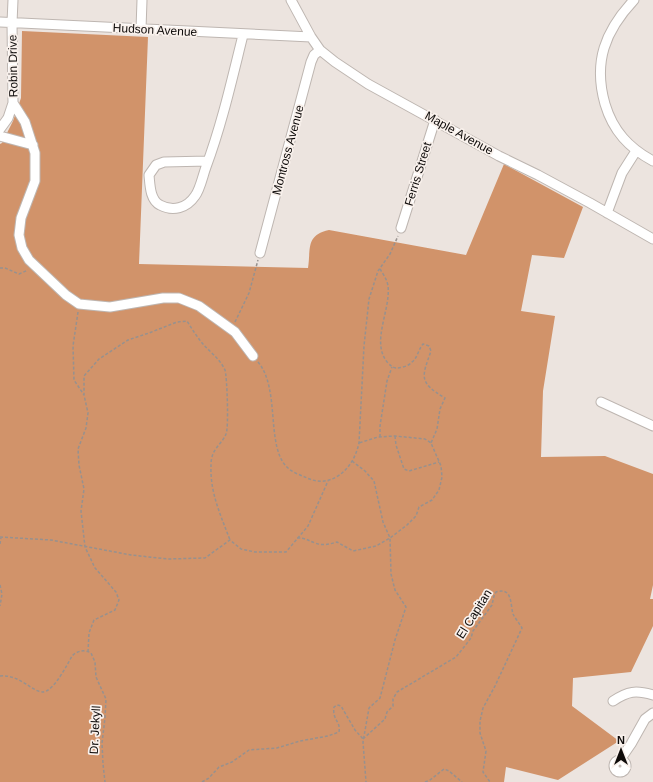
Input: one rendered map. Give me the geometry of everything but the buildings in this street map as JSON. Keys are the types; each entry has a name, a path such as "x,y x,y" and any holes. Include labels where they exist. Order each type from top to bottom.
{"street":[{"name":"Robin Drive","path":"0,129 8,118 13,103 13,0"},
{"path":"141,29 142,0"},
{"name":"Maple Avenue","path":"291,0 311,38 320,50 368,84 653,239"},
{"path":"634,0 618,19 610,34 601,59 599,72 600,84 611,121 624,140 636,151 653,161"},
{"name":"Hudson Avenue","path":"0,22 311,38"},
{"path":"208,161 164,162 156,165 149,175 152,196 158,205 168,209 183,207 196,196 208,161 226,103 243,35"},
{"name":"Montross Avenue","path":"260,253 311,62 314,55 320,50"},
{"path":"13,103 25,122 33,145 35,160 35,181 20,218 19,235 22,248 29,260 66,295 79,304 110,308 163,298 179,298 199,306 235,332 253,356"},
{"name":"Ferris Street","path":"401,228 435,120"},
{"path":"0,136 33,145"},
{"path":"607,213 622,173 636,151"},
{"path":"601,402 653,426"},
{"path":"613,701 621,696 635,691 653,695"},
{"path":"620,760 645,719 653,714"}],"path":[{"path":"253,356 266,373 269,384 275,437 281,458 287,468 294,473 314,482 322,482 338,476 347,469 356,456 359,443 363,358 367,312 372,286 396,242 401,228"},
{"path":"230,328 236,320 249,293 260,253"},
{"path":"0,268 5,268 19,274 37,267"},
{"path":"380,269 385,276 388,285 388,299 380,340 380,351 392,367 400,368 412,363 423,344 429,346 432,351 426,363 424,376 431,390 445,398 440,409 437,429 431,443"},
{"path":"79,304 74,346 74,380 84,395"},
{"path":"0,676 18,678 33,688 43,692 47,691 53,686 76,652 88,652 90,633 94,620 115,610 119,600 116,592 95,568 85,547 81,511 84,489 79,465 78,448 86,428 88,413 84,395 84,376 100,359 128,340 149,334 177,322 188,321 203,343 217,358 225,370 227,385 227,434 218,445 212,457 211,479 214,498 230,540 241,549 255,552 286,552 308,526 328,480"},
{"path":"380,437 380,426 387,381 392,367"},
{"path":"297,538 306,538 316,543 326,545 337,542 353,551 376,546 390,538 407,525 416,516 419,507 432,500 439,490 442,477 441,466 431,443 426,439 395,436 380,437 359,443"},
{"path":"395,436 396,445 404,469 409,472 439,462"},
{"path":"352,461 374,481 383,522 390,538 391,574 395,590 406,607 395,640 380,698 369,708 363,739 366,782"},
{"path":"0,544 1,537 50,540 131,555 168,558 205,558 230,540"},
{"path":"0,585 0,606"},
{"name":"El Capitan","path":"363,739 385,719 393,706 393,699 397,692 456,657 471,638 473,631 492,604 496,592 501,590 506,592 511,598 514,615 522,628 495,686 482,708 480,733 486,751 483,772 490,782"},
{"name":"Dr. Jekyll","path":"88,652 91,653 95,662 96,677 106,698 102,738 105,782"},
{"path":"202,782 209,778 219,767 232,762 249,750 277,748 339,732 340,728 333,714 334,707 337,705 342,706 355,730 363,739"},
{"path":"424,782 430,780 444,769 449,771 462,782"}],"shaded area":[{"path":"22,31 148,37 139,264 308,268 310,249 313,239 321,232 329,230 466,255 504,164 583,207 564,258 532,255 521,311 555,316 543,391 541,457 605,456 653,474 653,585 650,599 653,599 653,626 631,672 573,678 572,706 619,741 558,780 506,767 504,782 0,782 0,144 2,143 13,121 21,98"}]}
